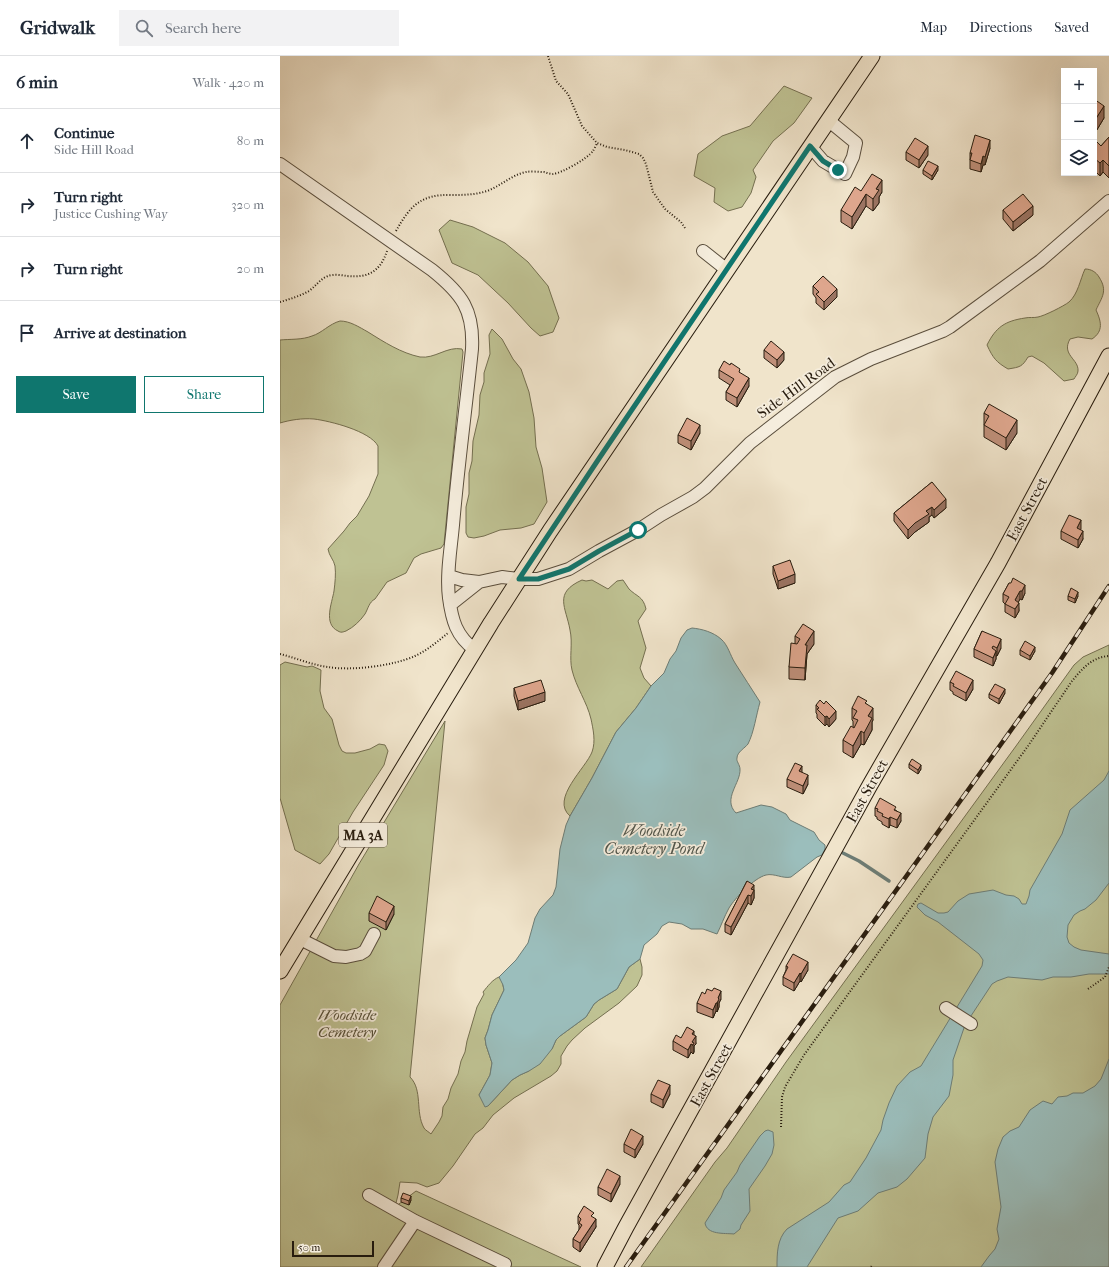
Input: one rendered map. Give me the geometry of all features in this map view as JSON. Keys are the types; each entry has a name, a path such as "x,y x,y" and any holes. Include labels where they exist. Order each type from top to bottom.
{"main road":[{"name":"MA 3A","path":"280,971 519,579 872,56"},
{"name":"East Street","path":"605,1267 870,785 998,563 1109,356"},
{"name":"East Street","path":"598,1267 626,1227"}],"street":[{"path":"810,146 823,161 845,174 853,156 856,143 828,120"},
{"path":"280,164 432,270 453,288 459,295 467,310 472,327 472,349 454,512 448,596 456,628 462,639 475,650"},
{"name":"Side Hill Road","path":"479,582 502,577 538,579 569,569 689,500 705,488 750,443 835,377 871,359 950,327 1040,261 1109,201"},
{"path":"703,251 727,270"},
{"path":"449,576 462,580 479,582"},
{"path":"450,605 479,582"},
{"path":"300,939 334,956 346,957 360,954 365,951 374,934"},
{"path":"946,1008 972,1024"},
{"path":"369,1195 507,1266"},
{"path":"384,1267 415,1220"}],"path":[{"path":"548,56 556,81 568,94 582,126 597,143 607,147 639,154 646,164 653,192 665,209 681,222 684,228"},
{"path":"280,302 294,298 310,290 319,281 330,275 358,277 374,272 384,260 391,241 401,222 420,201 432,196 448,194 472,195 497,187 515,175 526,172 553,174 583,160 592,152 597,143"},
{"path":"280,654 327,667 357,669 394,662 414,656 432,646 456,628"},
{"path":"782,1127 782,1098 785,1087 804,1055 1028,746 1072,681 1080,672 1095,660 1109,656"},
{"path":"1088,989 1098,983 1106,975 1109,967"}],"green space":[{"path":"784,86 812,98 794,123 773,141 753,170 756,177 751,193 742,207 728,211 714,202 715,188 694,176 698,154 722,136 750,126"},
{"path":"450,220 473,227 505,243 528,262 548,286 559,318 553,332 540,336 478,275 452,263 439,230"},
{"path":"1085,269 1091,270 1099,277 1104,290 1096,310 1100,322 1100,329 1096,336 1092,339 1078,337 1070,339 1068,344 1069,353 1078,367 1077,374 1074,379 1064,381 1044,363 1032,356 1028,357 1024,363 1018,367 1008,369 1000,364 993,356 987,345 998,329 1007,323 1018,319 1041,316 1054,311 1069,302 1075,295"},
{"path":"340,321 354,325 406,353 420,357 431,356 451,349 462,349 463,352 444,544 441,548 421,554 414,558 406,573 387,582 359,621 346,631 341,632 333,628 330,618 335,572 334,564 328,549 357,516 369,496 378,474 378,446 374,441 358,431 330,422 305,419 280,423 280,340 300,339 316,335 332,324"},
{"path":"492,329 502,339 513,359 521,369 529,392 534,418 536,447 542,468 547,502 534,524 521,528 500,530 474,538 468,537 466,533 466,507 469,494 469,473 472,461 473,441 479,415 480,395 484,382 484,373 490,354 489,335"},
{"path":"582,580 592,580 608,589 617,581 623,580 629,589 639,597 645,605 646,609 638,621 646,648 640,668 644,678 651,686 636,708 616,732 570,816 565,809 564,801 567,792 589,759 594,744 591,719 572,670 571,635 564,608 564,595 567,590"},
{"path":"1109,645 1109,1267 641,1267 715,1162 727,1148 786,1062 1074,665 1083,657"},
{"path":"285,662 307,667 312,666 321,670 320,691 324,708 332,719 342,751 346,753 355,753 370,749 379,744 385,745 388,751 384,765 353,812 329,854 320,864 295,850 280,798 280,665"},
{"name":"Woodside Cemetery","path":"445,721 410,1077 416,1088 421,1122 425,1129 431,1134 442,1116 443,1107 448,1099 451,1088 458,1074 477,1007 484,994 483,992 494,980 499,977 502,981 504,990 492,1015 485,1038 492,1063 490,1075 479,1095 488,1106 512,1080 529,1071 552,1049 556,1040 560,1036 586,1017 594,1004 617,989 629,967 640,959 642,975 637,986 619,1003 585,1028 572,1040 561,1056 561,1064 557,1071 514,1098 493,1115 483,1128 475,1134 453,1166 439,1183 427,1187 417,1183 400,1182 395,1207 416,1191 581,1267 280,1267 280,1005 359,864"}],"water":[{"name":"Woodside Cemetery Pond","path":"692,628 711,633 723,641 760,702 748,744 737,756 740,774 731,797 732,808 736,813 761,805 772,807 786,814 790,820 814,832 819,840 825,845 825,849 822,855 817,857 791,877 766,875 756,880 740,894 729,908 717,934 703,929 691,929 682,924 669,922 662,926 657,934 644,945 640,959 629,967 617,989 594,1004 586,1017 560,1036 540,1064 512,1080 488,1106 485,1107 479,1095 490,1075 492,1063 485,1038 492,1015 504,990 499,977 516,960 528,943 535,918 540,909 553,895 556,887 560,849 566,825 616,732 636,708 651,686 664,673 681,638 687,630"},
{"path":"1109,771 1109,883 1096,900 1085,909 1074,915 1068,925 1067,937 1069,943 1081,950 1109,954 1109,974 1053,977 1042,980 1008,977 992,984 965,1025 953,1060 953,1075 949,1096 933,1117 928,1134 925,1158 907,1179 897,1187 878,1193 858,1211 838,1218 807,1267 777,1267 778,1247 781,1237 787,1229 829,1202 844,1185 850,1182 866,1158 881,1130 889,1103 897,1086 910,1072 921,1066 982,966 983,960 979,954 938,922 925,915 917,907 918,904 921,903 938,913 944,913 948,912 958,901 969,894 993,890 1006,895 1014,896 1019,899 1022,904 1026,904 1030,890 1062,834 1070,810 1104,780"},
{"path":"1109,1059 1109,1267 981,1267 995,1249 999,1239 997,1229 1001,1207 995,1162 1003,1137 1010,1131 1019,1127 1030,1110 1043,1101 1052,1104 1058,1097 1067,1096 1073,1093 1083,1093 1095,1086 1101,1079"},
{"path":"768,1130 773,1132 774,1145 772,1154 749,1189 750,1211 740,1229 734,1234 716,1233 709,1230 705,1223 721,1198 724,1190 760,1136"}],"building":[{"path":"1097,101 1104,106 1097,117"},
{"path":"975,135 990,140 985,157 983,156 981,164 970,160 972,153 970,153"},
{"path":"1109,137 1109,166 1103,160 1100,163 1097,160 1097,142 1101,146"},
{"path":"915,138 928,146 919,160 906,152"},
{"path":"928,161 938,166 932,176 923,170"},
{"path":"872,174 882,180 876,189 879,190 873,199 866,194 852,217 841,210 855,187 861,191"},
{"path":"1023,194 1033,206 1013,222 1003,210"},
{"path":"823,276 837,289 824,302 816,294 819,292 813,286"},
{"path":"771,341 784,352 777,360 764,350"},
{"path":"724,361 730,365 731,363 740,369 739,372 749,378 737,398 726,392 734,379 719,370"},
{"path":"989,404 1017,420 1006,438 984,425 989,416 984,413"},
{"path":"687,418 700,425 691,441 678,435"},
{"path":"932,482 946,499 934,510 932,507 926,511 929,514 915,523 908,530 894,513"},
{"path":"1069,515 1081,520 1077,528 1083,531 1078,540 1061,531"},
{"path":"790,560 795,574 778,581 773,566"},
{"path":"1013,578 1025,585 1015,600 1019,603 1015,609 1005,604 1009,597 1003,594"},
{"path":"1071,588 1078,592 1075,599 1068,596"},
{"path":"803,624 814,631 805,645 807,645 805,668 789,667 791,643 797,644 800,639 795,636"},
{"path":"982,631 1001,639 997,648 993,646 992,648 996,651 993,658 974,649"},
{"path":"1025,641 1035,647 1030,656 1020,650"},
{"path":"956,671 973,680 966,693 953,686 954,684 950,682"},
{"path":"541,680 545,692 518,701 514,688"},
{"path":"995,684 1005,689 999,699 989,694"},
{"path":"858,696 867,701 865,703 873,708 868,716 872,718 864,733 861,731 853,746 843,740 851,726 854,728 858,720 853,718 857,711 852,708"},
{"path":"820,700 824,704 826,701 836,711 829,719 817,709 819,708 816,705"},
{"path":"912,759 921,765 918,770 909,764"},
{"path":"795,763 802,766 799,771 808,775 803,786 787,779"},
{"path":"880,798 896,807 894,810 901,813 897,820 882,816 883,814 877,811 878,809 875,808"},
{"path":"747,881 754,885 751,889 754,890 751,896 748,895 731,927 725,924"},
{"path":"377,896 394,906 386,922 369,913"},
{"path":"793,954 808,962 794,983 783,977 788,967 786,966"},
{"path":"714,988 721,991 718,998 719,999 713,1010 697,1003 702,992 705,994 707,989 712,991"},
{"path":"687,1027 694,1031 692,1034 696,1036 692,1042 694,1043 693,1045 691,1044 688,1050 673,1041 676,1035 681,1038"},
{"path":"658,1080 670,1085 663,1100 651,1094"},
{"path":"631,1129 643,1136 635,1150 624,1144"},
{"path":"607,1169 620,1176 611,1194 598,1187"},
{"path":"403,1193 411,1196 409,1201 401,1198"},
{"path":"584,1206 594,1213 591,1216 596,1219 580,1243 573,1239 582,1225 579,1223 581,1219 578,1216"}],"waterway":[{"path":"843,853 859,861 889,881"}],"railway":[{"path":"626,1267 1052,673 1109,586"}],"route":[{"path":"638,530 569,569 538,579 519,579 810,146 823,161 838,170"}]}
